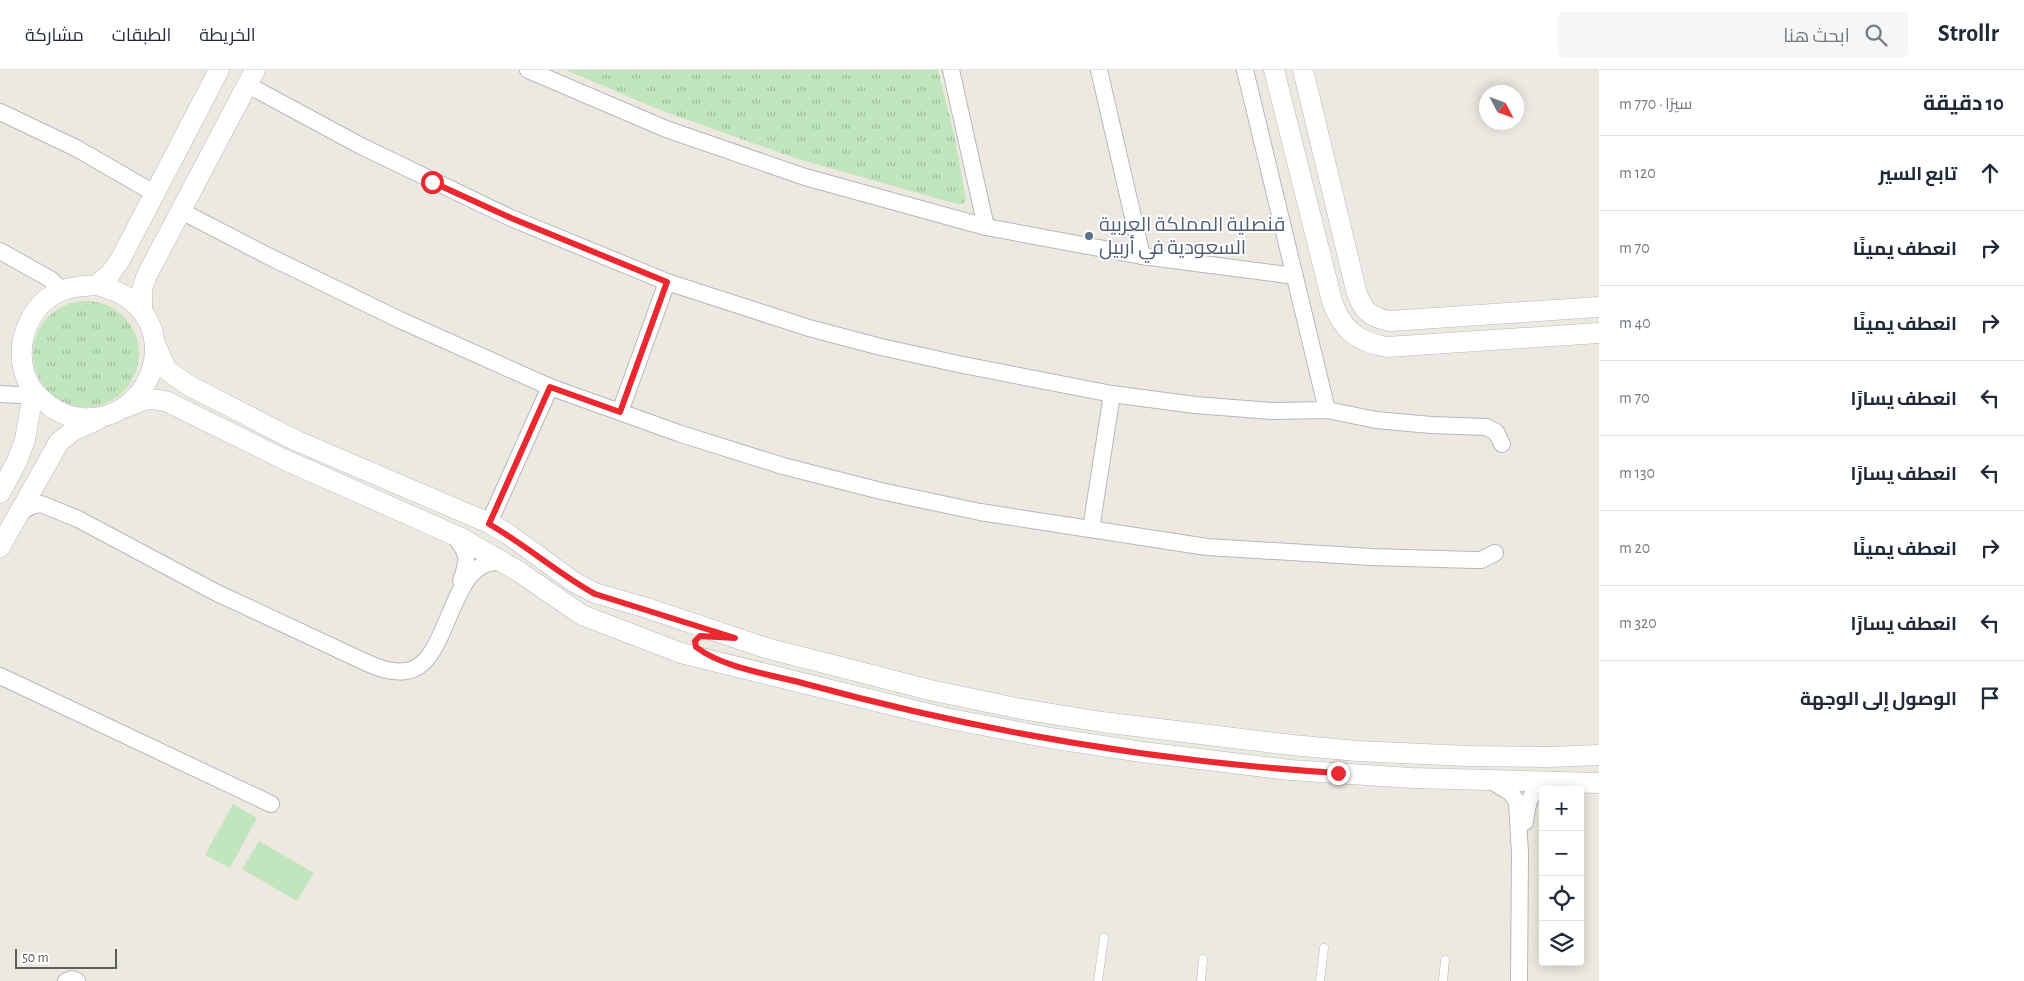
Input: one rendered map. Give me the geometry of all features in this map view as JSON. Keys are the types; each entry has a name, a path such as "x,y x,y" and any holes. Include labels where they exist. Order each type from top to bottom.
{"street":[{"path":"97,285 110,274 120,260 219,70"},
{"path":"528,70 666,129 805,177 986,227 1142,256 1295,276"},
{"path":"951,70 986,227"},
{"path":"1099,70 1142,256"},
{"path":"1245,70 1327,410"},
{"path":"1274,70 1332,301 1338,317 1354,334 1376,345 1387,347 1599,333"},
{"path":"1303,70 1356,290 1362,306 1369,313 1377,318 1390,321 1599,307"},
{"path":"142,311 142,289 146,275 252,77 361,146 432,182 511,218 667,282 809,328 881,347 1112,394 1196,405 1272,411 1327,410 1376,420 1486,427 1496,432 1502,444"},
{"path":"0,112 76,148 154,193"},
{"path":"181,211 266,255 400,320 550,387 681,434 783,466 882,491 980,512 1207,547 1371,557 1481,560 1495,553"},
{"path":"0,251 50,279 62,290"},
{"path":"620,412 667,282"},
{"path":"155,344 154,362 149,379 140,394 118,411 92,419 72,417 55,410 33,393 27,381 21,348 25,330 34,314 46,300 62,290 79,286 97,285 114,290 129,299 142,311 166,370 188,385 297,441 489,524 508,534 574,582 595,594 812,661 930,690 1016,708 1192,734 1357,751 1551,758 1596,755"},
{"path":"489,524 550,387"},
{"path":"0,394 18,395 33,393"},
{"path":"2,487 25,440 33,393"},
{"path":"1091,529 1112,394"},
{"path":"0,548 41,474 65,436 141,400 152,398 168,402 283,459 453,534 506,563 582,615 681,653 945,718 1058,739 1192,759 1290,770 1491,781 1595,783"},
{"path":"41,474 46,494 78,519"},
{"path":"18,514 31,506 41,504 78,519 215,592 381,669 407,672 420,666 427,660 451,611 476,569 492,562 506,563"},
{"path":"451,611 468,561 463,547 453,534"},
{"path":"622,631 670,641 674,640 678,635 674,626 629,604"},
{"path":"724,663 696,647 695,641 700,636 735,638"},
{"path":"1,676 271,804"},
{"path":"1491,781 1511,793 1517,802 1520,854 1519,981"},
{"path":"1520,854 1528,801 1534,791 1547,781"},
{"path":"66,981 72,979 78,981"}],"lane":[{"path":"1098,981 1104,938"},
{"path":"1320,981 1324,948"},
{"path":"1200,981 1202,959"},
{"path":"1443,981 1445,960"}],"green space":[{"path":"566,70 938,70 954,134 966,199 963,204 957,204 798,159 663,111"},
{"path":"86,301 106,305 124,316 135,334 139,354 135,374 124,392 106,403 86,407 66,403 48,392 37,374 33,354 37,334 48,316 66,305"},
{"path":"233,804 257,818 230,868 205,855"},
{"path":"259,841 314,873 297,901 242,869"}],"place":[{"name":"قنصلية المملكة العربية السعودية في أربيل","path":"1089,236"}],"route":[{"path":"432,182 511,218 667,282 620,412 550,387 489,524 508,534 574,582 595,594 647,608 735,638 700,636 695,641 696,647 724,663 819,688 945,718 1058,739 1241,765 1338,773"}]}
